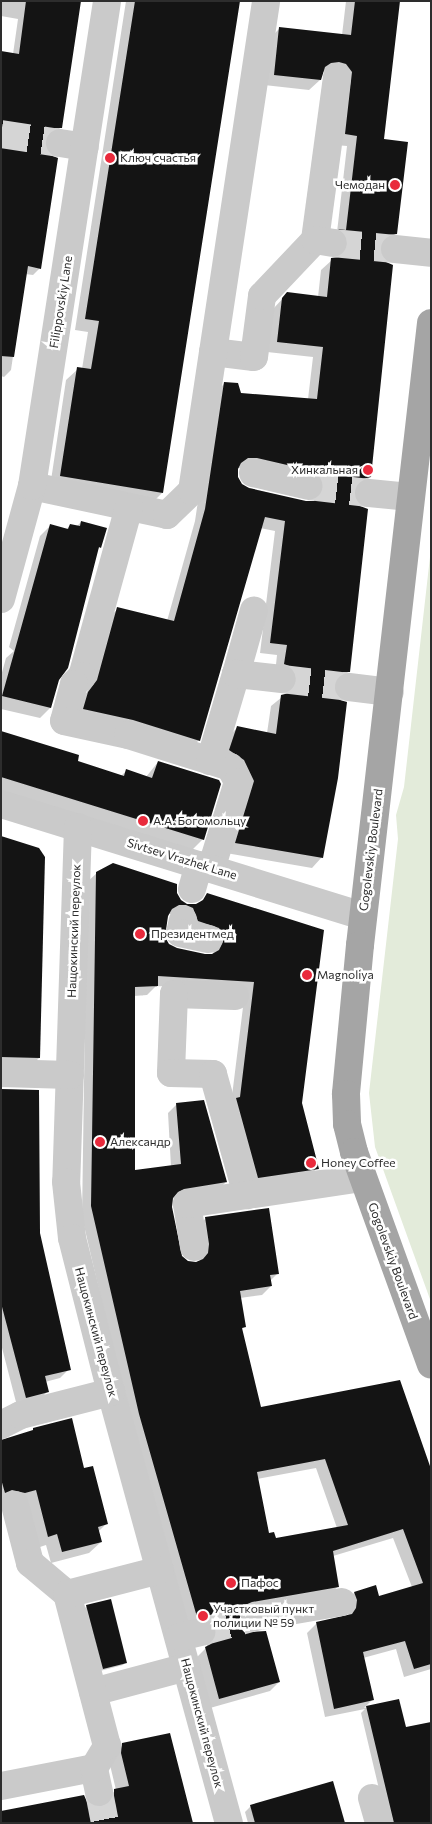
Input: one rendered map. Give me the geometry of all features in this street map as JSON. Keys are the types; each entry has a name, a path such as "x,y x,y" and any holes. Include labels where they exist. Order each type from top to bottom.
{"main road":[{"name":"Gogolevskiy Boulevard","path":"431,323 410,497 346,1094 348,1124 362,1178 431,1365"}],"street":[{"name":"Filippovskiy Lane","path":"1,599 32,486 72,145 107,1"},
{"path":"32,486 167,515 192,491 266,1"},
{"path":"213,352 254,357 262,296 324,241 337,77"},
{"path":"395,249 431,253"},
{"path":"253,473 309,486"},
{"path":"369,493 410,497"},
{"path":"128,507 82,676 74,684 64,721 128,736 230,767 238,782 201,874"},
{"path":"210,761 254,610"},
{"path":"236,674 282,679"},
{"path":"348,686 390,692"},
{"name":"Sivtsev Vrazhek Lane","path":"1,804 78,827 201,874 364,916"},
{"name":"Нащокинский переулок","path":"78,827 66,1182 68,1212 77,1259 111,1392 160,1570 190,1634 186,1667 229,1823"},
{"path":"174,926 208,939"},
{"path":"235,996 174,994 171,1073 213,1074 247,1195"},
{"path":"1,1074 70,1075"},
{"path":"194,1247 187,1204 362,1178"},
{"path":"1,1425 21,1416 111,1392"},
{"path":"1,1786 96,1780 107,1746 67,1594 30,1563 15,1505"},
{"path":"67,1594 160,1570"},
{"path":"255,1617 342,1602"},
{"path":"93,1692 186,1667"}],"green space":[{"path":"431,548 431,1302 375,1147 369,1093 398,839 396,815 404,787"}],"building":[{"path":"26,1 81,1 62,128 55,128 48,133 45,141 45,148 50,155 58,158 41,269 28,266 14,357 1,356 1,51 19,54"},
{"path":"135,1 240,1 163,493 60,476 77,367 91,369 99,321 85,319"},
{"path":"355,1 400,1 384,139 408,142 397,234 388,235 383,239 380,247 381,256 386,262 393,265 371,477 362,479 354,491 355,500 360,506 368,509 350,672 343,672 337,677 334,685 335,694 340,700 347,702 338,778 323,858 235,843 254,781 244,760 229,750 237,726 276,734 281,695 289,693 294,689 297,681 296,672 292,667 284,664 287,645 270,643 285,521 265,517 200,741 133,720 83,709 88,692 97,680 117,607 174,621 205,509 224,382 238,383 241,393 317,399 323,347 277,342 282,298 287,292 327,297 331,258 339,257 345,253 348,246 347,237 338,229 346,230 357,136 345,134 352,72 346,64 339,62 331,63 325,67 321,80 274,75 279,27 351,35","holes":["248,458 257,458 319,474 324,481 324,490 321,496 314,501 306,501 249,488 242,484 238,477 238,469 241,463"]},
{"path":"81,521 107,528 101,548 99,547 68,668 59,680 51,708 2,696 50,524 68,529 70,524 80,526"},
{"path":"1,731 79,755 78,761 124,776 126,769 152,778 158,761 219,780 221,784 204,840 1,777"},
{"path":"1,836 39,848 45,857 40,1058 1,1057"},
{"path":"113,863 177,884 177,893 181,900 187,904 196,904 203,900 207,893 324,930 302,1103 319,1169 258,1178 236,1098 240,1097 254,982 158,976 158,986 135,987 135,1170 181,1164 176,1103 204,1100 227,1182 184,1189 173,1198 172,1207 182,1256 188,1261 196,1262 203,1259 208,1253 209,1244 205,1217 269,1208 279,1274 270,1275 272,1286 240,1291 246,1327 242,1328 261,1407 400,1380 431,1469 431,1664 414,1669 405,1641 363,1652 374,1700 334,1709 316,1622 352,1614 356,1608 357,1600 354,1592 376,1585 379,1596 423,1583 403,1529 333,1551 339,1587 252,1602 245,1605 240,1612 240,1620 243,1627 250,1632 266,1631 280,1682 219,1699 205,1647 211,1644 216,1637 216,1628 213,1622 206,1617 197,1617 139,1414 91,1206 96,872","holes":["179,905 193,908 198,921 219,928 223,935 223,942 219,950 212,954 205,954 177,948 169,944 165,937 168,916 172,909","325,1459 348,1525 276,1538 274,1532 269,1533 257,1472"]},
{"path":"1,1089 39,1090 40,1233 71,1370 45,1376 49,1392 26,1398 1,1303"},
{"path":"72,1418 84,1468 93,1466 108,1524 98,1527 102,1542 62,1552 57,1534 48,1537 36,1490 25,1493 12,1490 5,1493 1,1479 1,1440 33,1430 33,1428"},
{"path":"111,1599 127,1663 103,1669 86,1605"},
{"path":"399,1699 406,1727 431,1722 431,1823 394,1823 366,1706"},
{"path":"170,1733 193,1823 1,1823 1,1811 84,1795 87,1802 94,1807 102,1807 109,1804 114,1797 114,1789 129,1786 121,1753 122,1743"},
{"path":"333,1781 345,1823 255,1823 250,1805"}],"tunnel":[{"path":"1,134 60,143"},
{"path":"333,243 395,249"},
{"path":"309,486 369,493"},
{"path":"282,679 349,687"},
{"path":"201,1632 255,1617"},
{"path":"99,1792 105,1823"}],"place":[{"name":"Ключ счастья","path":"110,158"},
{"name":"Чемодан","path":"395,185"},
{"name":"Хинкальная","path":"368,470"},
{"name":"А.А. Богомольцу","path":"143,821"},
{"name":"Президентмед","path":"140,934"},
{"name":"Magnoliya","path":"307,975"},
{"name":"Александр","path":"100,1142"},
{"name":"Honey Coffee","path":"311,1163"},
{"name":"Пафос","path":"231,1583"},
{"name":"Участковый пункт полиции № 59","path":"203,1616"}]}
